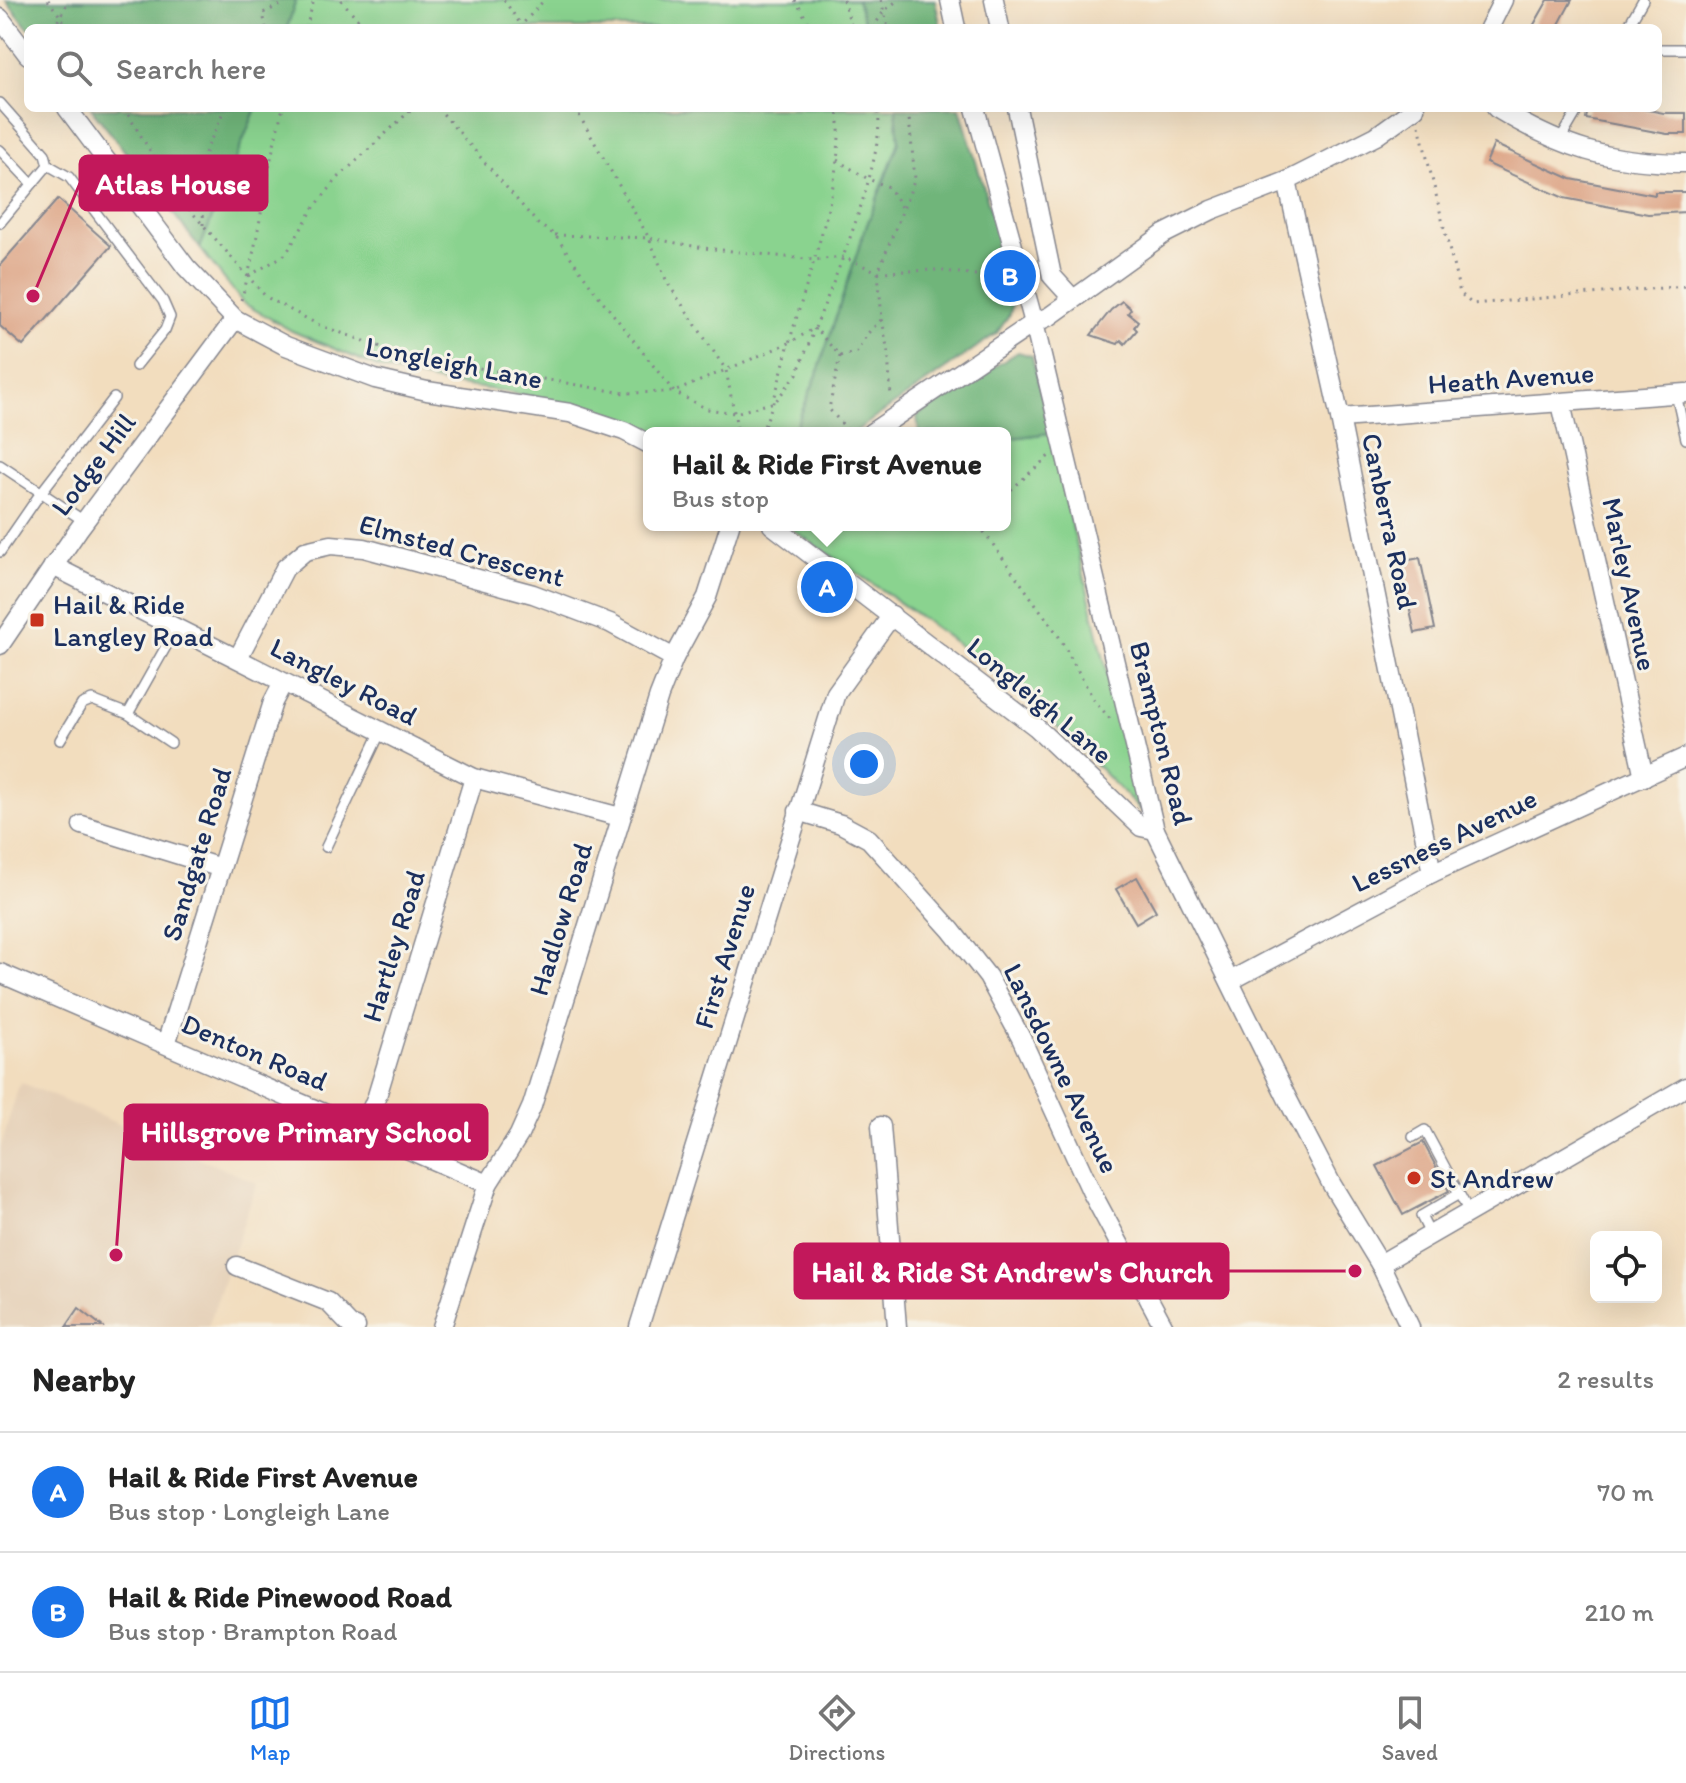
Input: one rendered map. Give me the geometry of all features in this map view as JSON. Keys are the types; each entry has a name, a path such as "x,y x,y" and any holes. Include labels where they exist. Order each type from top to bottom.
{"street":[{"path":"950,0 955,24"},
{"path":"994,0 999,24"},
{"path":"1491,24 1503,0"},
{"path":"0,18 24,50"},
{"name":"Longleigh Lane","path":"70,112 186,267 235,319 286,346 375,379 427,391 570,413 624,431 643,441"},
{"name":"Brampton Road","path":"976,112 1034,323 1155,830 1326,1173 1380,1264 1410,1327"},
{"path":"1018,112 1052,276 1072,298"},
{"path":"1503,112 1559,142 1610,157 1648,163 1686,163"},
{"path":"880,427 1034,323 1050,316 1164,234 1212,210 1287,181 1417,115"},
{"name":"Canberra Road","path":"1287,181 1340,418 1432,873"},
{"name":"Lodge Hill","path":"0,645 84,521 235,319"},
{"name":"Heath Avenue","path":"1340,418 1681,393"},
{"name":"Marley Avenue","path":"1561,403 1644,777"},
{"name":"Hadlow Road","path":"442,1327 488,1184 519,1135 532,1106 659,696 674,658 707,597 728,531"},
{"name":"Longleigh Lane","path":"780,531 1036,727 1141,827 1155,830"},
{"name":"Elmsted Crescent","path":"238,658 285,568 305,551 331,545 364,548 533,594 610,623 674,658"},
{"name":"Langley Road","path":"53,566 474,778 620,817"},
{"name":"First Avenue","path":"639,1327 836,693 892,615"},
{"name":"Sandgate Road","path":"166,1044 273,702 283,683"},
{"name":"Lessness Avenue","path":"1230,981 1432,873 1686,757"},
{"name":"Hartley Road","path":"363,1129 377,1096 474,778"},
{"name":"Lansdowne Avenue","path":"798,811 841,824 869,839 951,930 988,977 1021,1038 1091,1191 1164,1327"},
{"path":"82,825 221,868"},
{"name":"Denton Road","path":"0,973 488,1184"},
{"path":"1380,1264 1686,1087"},
{"path":"881,1126 897,1327"},
{"path":"273,1280 280,1262"},
{"path":"237,1266 328,1302 350,1325 356,1327"}],"lane":[{"path":"1629,24 1643,0"},
{"path":"1662,49 1686,49"},
{"path":"0,103 45,154 48,165 69,177 163,301 170,317 165,330 136,366"},
{"path":"1559,142 1577,112"},
{"path":"0,150 32,184"},
{"path":"0,223 48,165"},
{"path":"1681,393 1686,439"},
{"path":"0,552 114,398"},
{"path":"0,465 84,521"},
{"path":"128,714 177,627"},
{"path":"60,740 82,704 92,700 128,714 171,743"},
{"path":"326,847 381,731"},
{"path":"1413,1137 1425,1130 1469,1212"},
{"path":"1430,1234 1421,1216 1459,1194"}],"path":[{"path":"48,0 66,24"},
{"path":"57,24 69,0"},
{"path":"265,24 263,13 283,4 284,0"},
{"path":"307,24 314,0"},
{"path":"341,0 362,24"},
{"path":"504,0 519,24"},
{"path":"524,24 544,0"},
{"path":"795,0 810,24"},
{"path":"843,0 851,24"},
{"path":"881,0 887,24"},
{"path":"876,24 884,11 898,0"},
{"path":"126,112 177,195 266,297 319,325 404,355 624,393 674,392 789,343 815,328"},
{"path":"203,225 205,153 223,112"},
{"path":"235,319 249,276 282,112"},
{"path":"249,276 286,254 313,209 338,178 409,112"},
{"path":"441,112 538,224 555,235 674,392 707,409 735,413 775,402 797,374 843,257 876,154 879,112"},
{"path":"577,112 649,238 667,282 726,370 737,427"},
{"path":"764,427 775,402 814,260 837,160 839,112"},
{"path":"898,415 891,399 878,272 915,179 908,112"},
{"path":"1417,115 1460,293 1472,304 1686,286"},
{"path":"837,160 868,179 889,187 902,209"},
{"path":"555,235 649,238 704,248 814,260 843,257 878,272 937,270 1022,281"},
{"path":"840,356 857,352 867,334 882,319"},
{"path":"815,328 840,356"},
{"path":"840,356 829,409 845,427"},
{"path":"1011,489 1039,463 1063,447"},
{"path":"983,531 1058,635 1094,700 1114,724"}],"shaded area":[{"path":"20,1082 257,1183 208,1327 0,1327 0,1149"}],"green space":[{"path":"6,0 296,0 288,24 25,24"},
{"path":"296,0 857,0 865,24 288,24"},
{"path":"857,0 935,0 940,24 865,24"},
{"path":"94,112 254,112 200,248"},
{"path":"254,112 896,112 899,142 863,235 817,375 795,427 643,427 643,430 601,412 382,369 292,331 243,303 200,248"},
{"path":"896,112 961,112 1015,292 1010,314 997,333 862,427 795,427 817,375 863,235 899,142"},
{"path":"1018,352 1032,356 1050,433 1011,438 1011,427 918,427 917,416"},
{"path":"1050,433 1140,810 1064,733 990,669 795,531 1011,531 1011,438"}],"building":[{"path":"1548,0 1572,0 1559,24 1534,24"},
{"path":"1587,112 1686,113 1686,134 1667,134 1586,119"},
{"path":"1494,144 1571,179 1655,195 1655,192 1686,192 1686,212 1648,214 1564,198 1486,163"},
{"path":"58,199 111,246 23,346 0,326 0,265"},
{"path":"1122,301 1131,309 1128,313 1138,321 1134,327 1137,330 1125,344 1121,340 1118,344 1091,335 1111,310"},
{"path":"1420,558 1435,629 1415,633 1399,562"},
{"path":"1137,877 1156,911 1136,923 1116,889"},
{"name":"St Andrew","path":"1423,1142 1449,1191 1403,1215 1377,1166"},
{"path":"79,1308 103,1327 66,1327"}],"place":[{"name":"Hail & Ride Pinewood Road","path":"1010,276"},
{"name":"Atlas House","path":"33,296"},
{"name":"Hail & Ride First Avenue","path":"827,587"},
{"name":"Hail & Ride Langley Road","path":"37,620"},
{"name":"St Andrew","path":"1414,1178"},
{"name":"Hillsgrove Primary School","path":"116,1255"},
{"name":"Hail & Ride St Andrew's Church","path":"1355,1271"}]}
